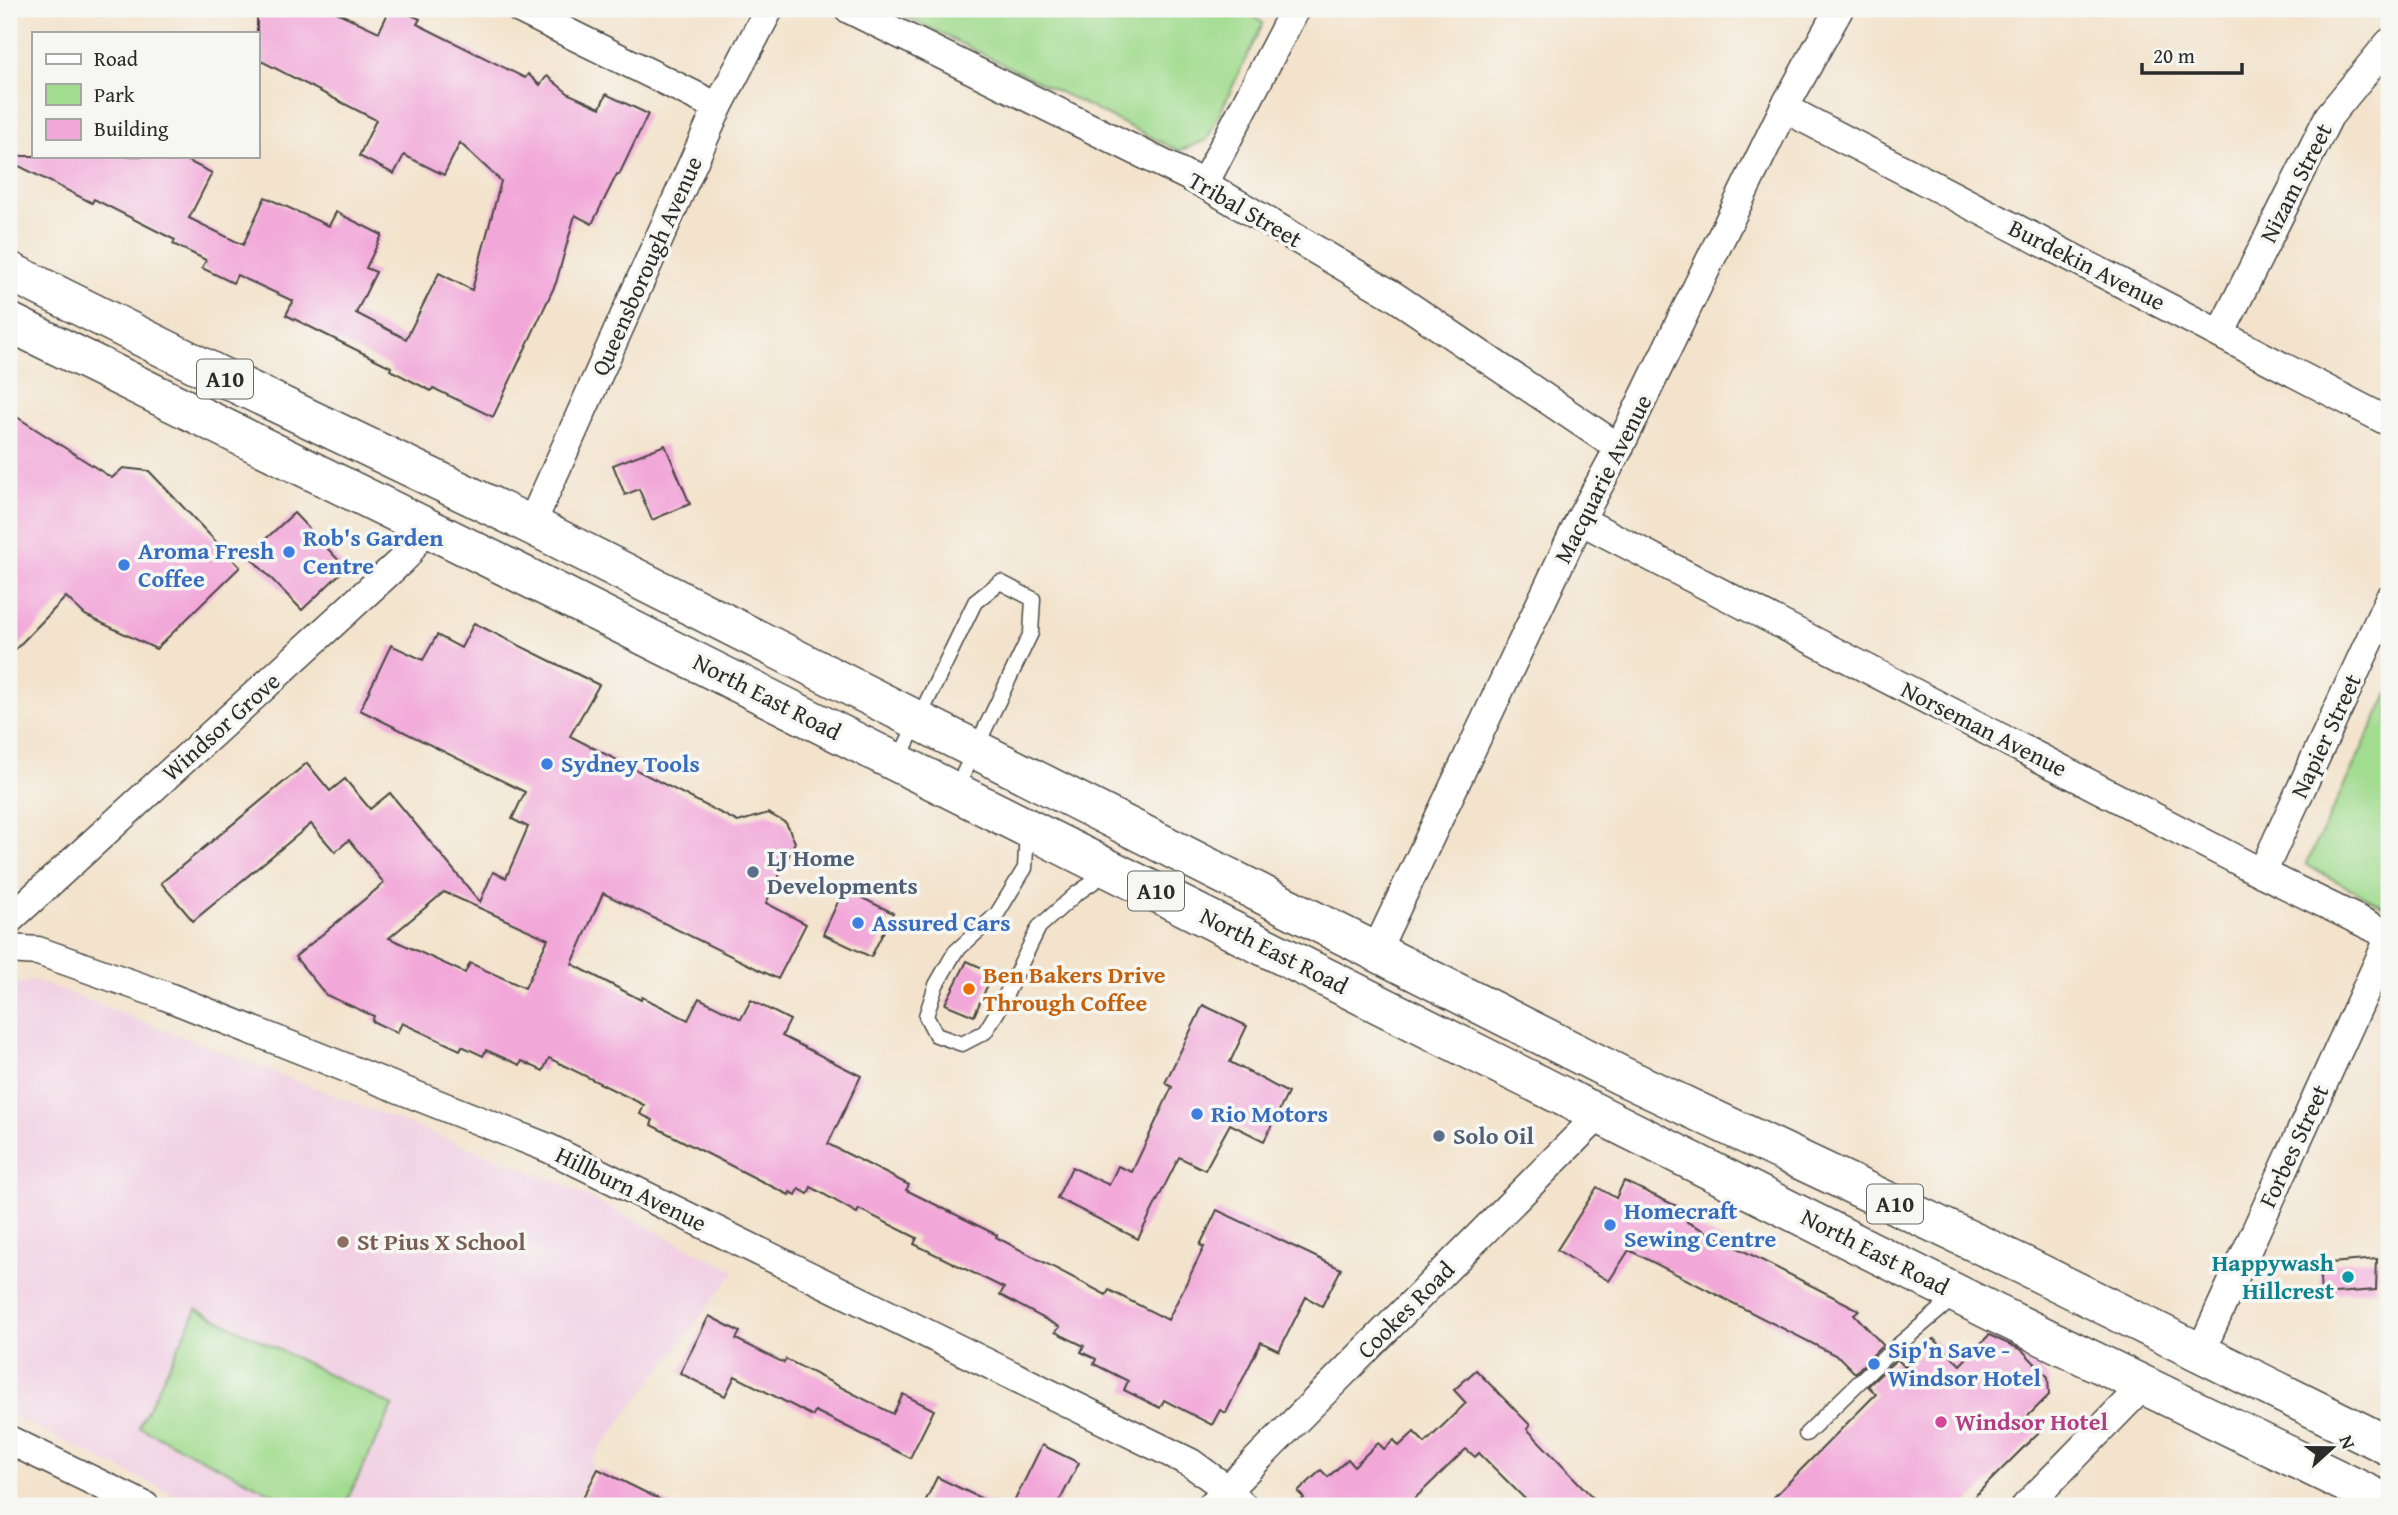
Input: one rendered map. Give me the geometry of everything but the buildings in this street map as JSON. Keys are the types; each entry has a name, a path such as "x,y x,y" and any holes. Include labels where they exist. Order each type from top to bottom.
{"highway":[{"name":"North East Road","path":"9,271 531,525 1620,1075 2023,1265 2389,1446"},
{"name":"North East Road","path":"9,322 511,569 1959,1294 2389,1504"},
{"path":"424,527 443,484"},
{"path":"511,569 531,525"},
{"path":"1357,992 1375,953"},
{"path":"1600,1114 1620,1075"},
{"path":"2160,1393 2184,1345"}],"street":[{"path":"520,9 718,107"},
{"name":"Queensborough Avenue","path":"531,525 718,107 769,9"},
{"name":"Tribal Street","path":"849,9 1204,184 1394,296 1619,448"},
{"path":"1204,184 1295,9"},
{"name":"Macquarie Avenue","path":"1375,953 1580,520 1619,448 1784,108 1839,9"},
{"name":"Nizam Street","path":"2220,334 2329,116 2389,43"},
{"name":"Burdekin Avenue","path":"1784,108 2389,422"},
{"name":"Norseman Avenue","path":"1580,520 2389,937"},
{"name":"Windsor Grove","path":"9,920 407,555 424,527"},
{"name":"Napier Street","path":"2262,873 2389,599"},
{"name":"Forbes Street","path":"2184,1345 2389,937"},
{"name":"Hillburn Avenue","path":"9,949 38,951 166,996 548,1148 1191,1463 1227,1501"},
{"name":"Cookes Road","path":"1227,1501 1600,1114"},
{"path":"2026,1506 2160,1393"},
{"path":"9,1440 145,1506"}],"lane":[{"path":"897,762 975,602 1000,582 1033,599 1031,633 955,791"},
{"path":"1027,827 1025,868 997,914 955,952 936,985 926,1016 936,1035 962,1044 985,1032 999,1009 1038,927 1076,894 1112,869"},
{"path":"1806,1434 1880,1360 1959,1294"}],"shaded area":[{"name":"St Pius X School","path":"35,980 556,1181 735,1271 591,1461 595,1464 573,1506 197,1506 9,1414 9,986"}],"green space":[{"path":"891,9 1244,9 1263,23 1207,140 1179,151"},
{"path":"2389,692 2389,909 2306,865"},
{"path":"197,1309 393,1406 344,1506 298,1506 139,1427"}],"place":[{"name":"Rob's Garden Centre","path":"289,552"},
{"name":"Aroma Fresh Coffee","path":"124,565"},
{"name":"Sydney Tools","path":"547,764"},
{"name":"LJ Home Developments","path":"753,872"},
{"name":"Assured Cars","path":"858,923"},
{"name":"Ben Bakers Drive Through Coffee","path":"969,989"},
{"name":"Rio Motors","path":"1197,1114"},
{"name":"Solo Oil","path":"1439,1136"},
{"name":"Homecraft Sewing Centre","path":"1610,1225"},
{"name":"St Pius X School","path":"343,1242"},
{"name":"Happywash Hillcrest","path":"2348,1277"},
{"name":"Sip'n Save - Windsor Hotel","path":"1874,1364"},
{"name":"Windsor Hotel","path":"1941,1422"}]}
